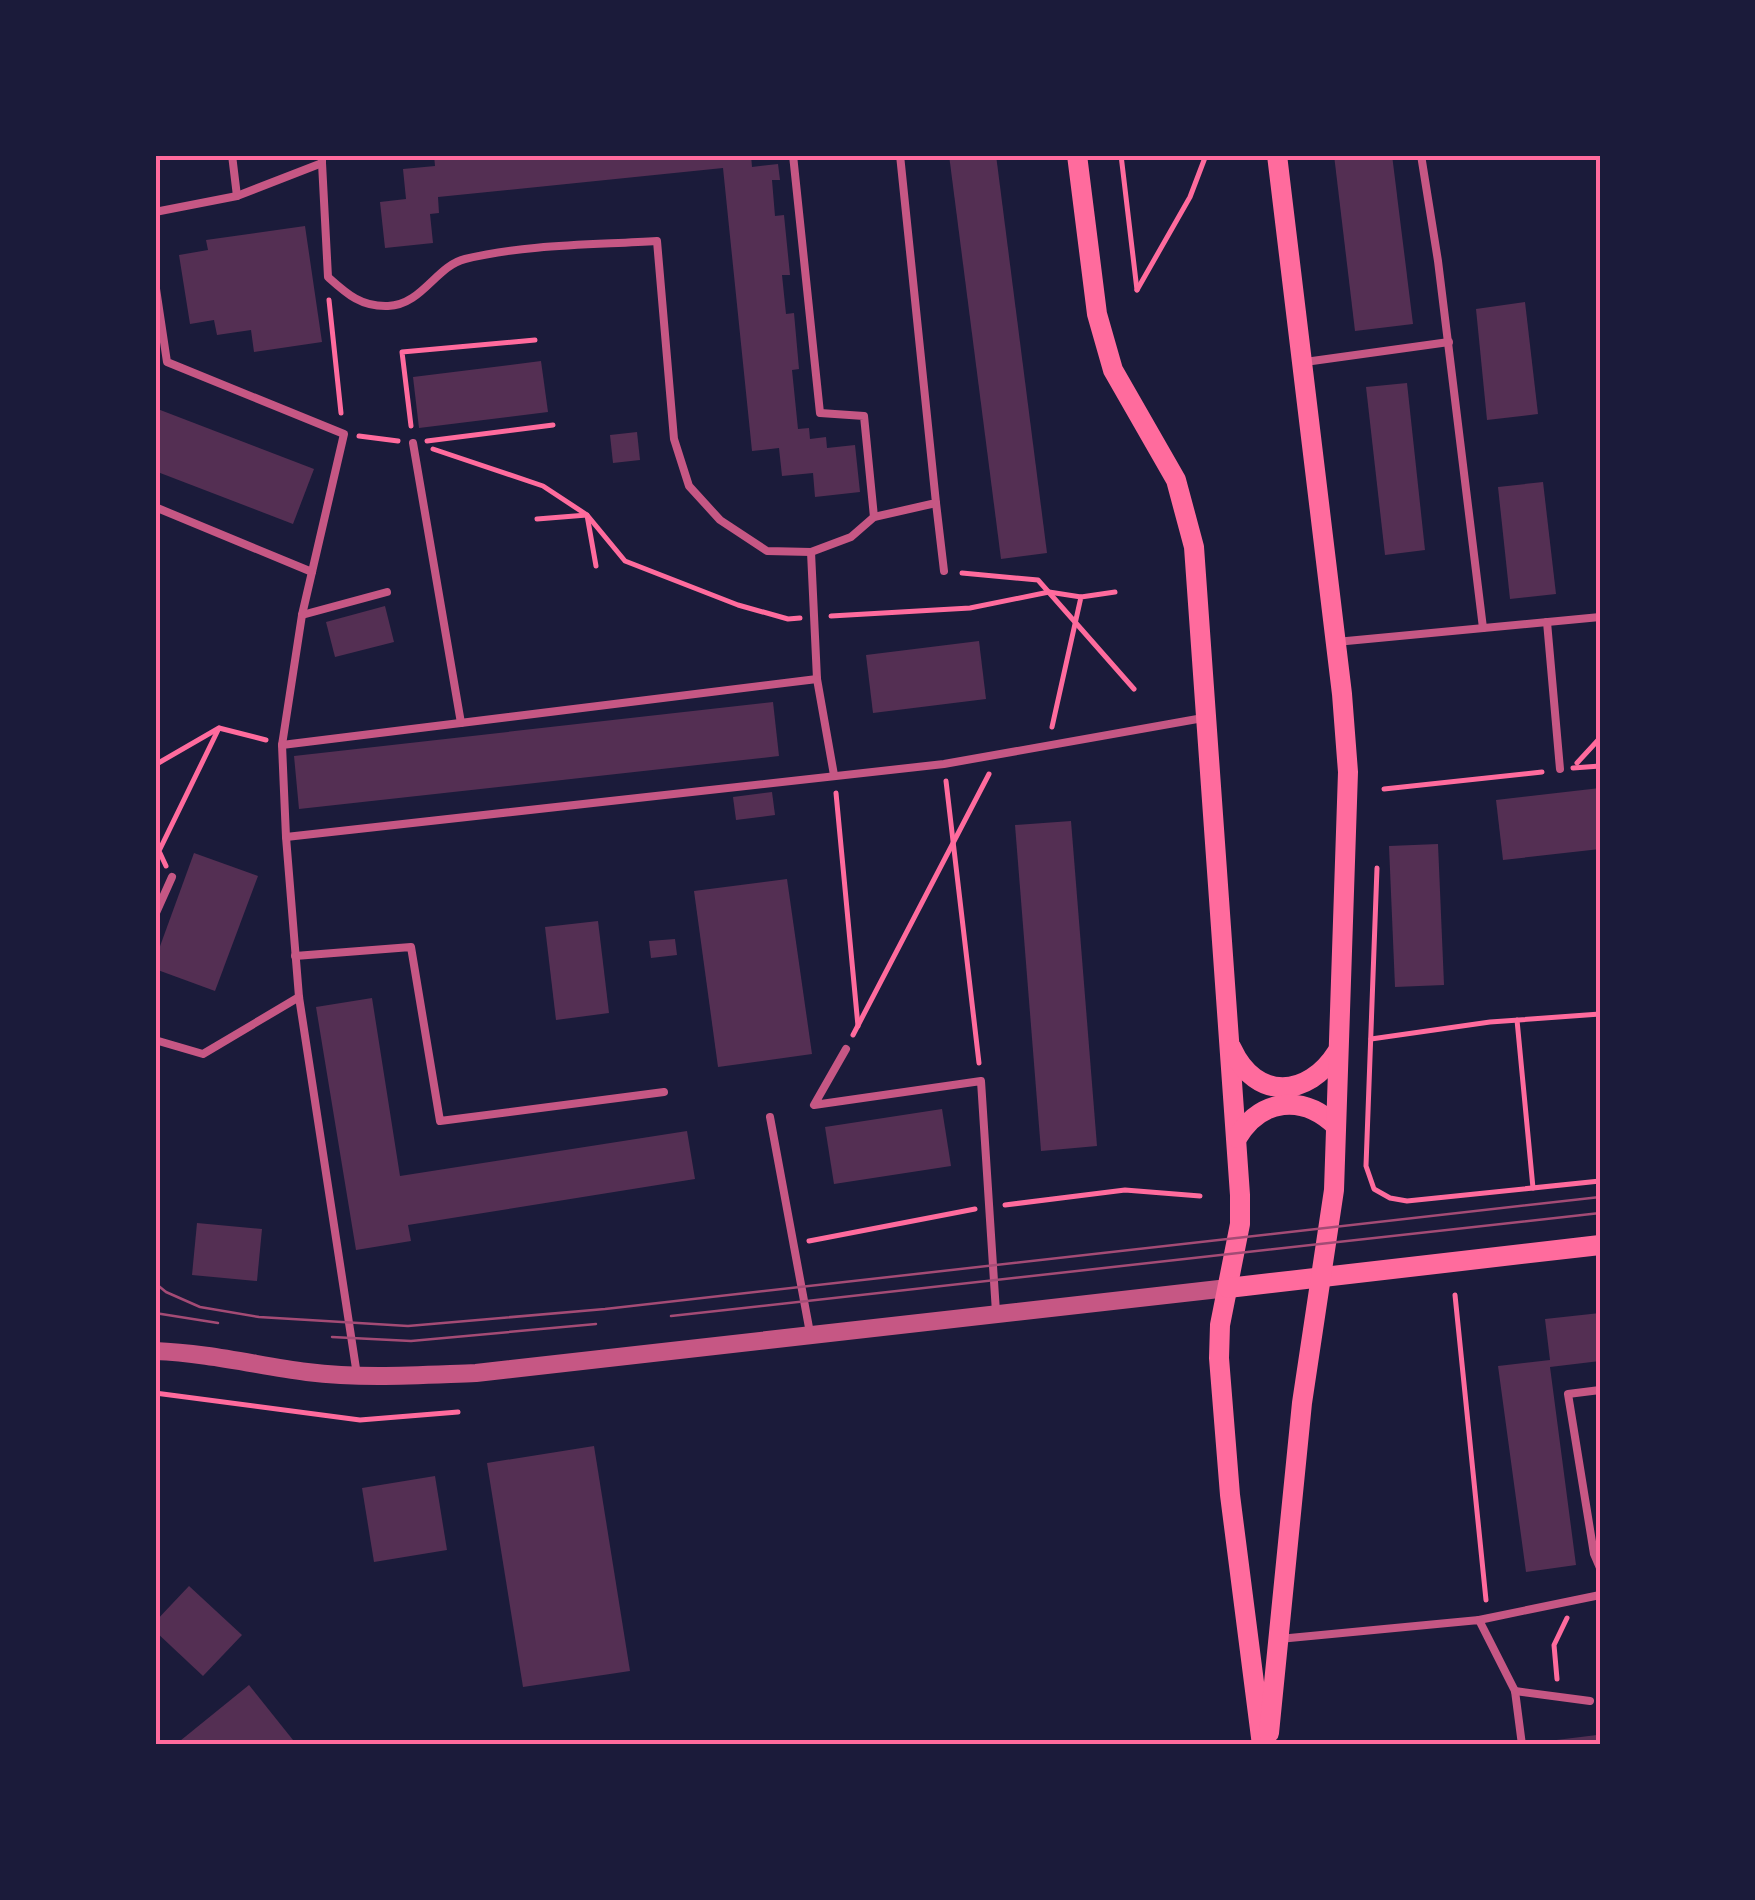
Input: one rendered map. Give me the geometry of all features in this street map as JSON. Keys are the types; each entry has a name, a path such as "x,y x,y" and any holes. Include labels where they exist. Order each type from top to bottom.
{"main road":[{"path":"1077,155 1097,314 1113,370 1176,480 1194,547 1240,1224 1219,1358 1230,1495 1266,1745"},
{"path":"1266,1745 1302,1403 1334,1190 1348,772 1277,155"},
{"path":"1229,1044 1248,1074 1263,1084 1281,1087 1298,1086 1316,1078 1338,1051"},
{"path":"1236,1138 1255,1114 1283,1104 1313,1108 1336,1126"},
{"path":"1228,1288 1600,1245"}],"street":[{"path":"155,1351 193,1353 309,1372 476,1373 1228,1288"}],"lane":[{"path":"232,155 237,196"},
{"path":"793,155 820,413 864,416 874,517"},
{"path":"900,155 944,571"},
{"path":"1421,155 1482,628"},
{"path":"155,212 237,196 322,159 328,277 358,302 391,306 416,297 460,259 657,240 674,440 688,486 720,520 767,551 810,552 851,536 874,517 936,503"},
{"path":"155,282 167,362 344,434 302,615 282,745 299,997 357,1375"},
{"path":"1302,363 1448,342"},
{"path":"414,443 461,723"},
{"path":"155,507 312,572"},
{"path":"810,552 817,679 834,776"},
{"path":"302,615 387,592"},
{"path":"1336,642 1600,617"},
{"path":"1547,622 1560,770"},
{"path":"282,745 817,679"},
{"path":"286,838 944,764 1207,718"},
{"path":"155,915 172,877"},
{"path":"295,956 411,947 440,1121 664,1092"},
{"path":"155,1040 203,1054 299,997"},
{"path":"846,1049 814,1105 982,1081 996,1313"},
{"path":"770,1117 810,1337"},
{"path":"1600,1390 1568,1394 1594,1554 1600,1568"},
{"path":"1278,1639 1484,1619 1600,1595"},
{"path":"1484,1619 1515,1691 1522,1745"},
{"path":"1515,1691 1590,1701"}],"path":[{"path":"1121,155 1138,290 1190,197 1206,155"},
{"path":"330,314 344,434 414,443 543,486 587,515 624,560 738,605 788,619 970,608 1049,592 1081,597 1115,592"},
{"path":"414,443 402,352 535,340"},
{"path":"414,443 553,425"},
{"path":"537,519 587,515"},
{"path":"587,515 596,566"},
{"path":"944,571 1038,580 1134,689"},
{"path":"1048,746 1081,597"},
{"path":"158,851 219,728"},
{"path":"155,765 219,728 282,745"},
{"path":"1571,768 1600,738"},
{"path":"846,1049 1000,754"},
{"path":"1384,790 1600,766"},
{"path":"834,776 858,1026"},
{"path":"947,789 982,1081"},
{"path":"1377,868 1366,1166 1374,1189 1407,1201 1600,1182"},
{"path":"1371,1039 1517,1020 1600,1014"},
{"path":"1517,1020 1533,1188"},
{"path":"1455,1295 1484,1619"},
{"path":"155,1392 360,1420 458,1412"},
{"path":"1558,1697 1554,1645 1575,1599"}],"building":[{"path":"434,155 751,155 752,167 778,164 780,180 772,180 775,216 784,215 790,275 782,275 786,314 794,313 799,369 792,370 798,429 809,428 810,439 826,437 827,448 855,445 860,492 815,497 813,473 782,476 779,448 752,451 723,168 438,197 439,213 430,214 433,243 385,248 380,202 406,199 403,169 435,166"},
{"path":"949,155 996,155 1047,553 1001,559"},
{"path":"1334,155 1392,155 1413,324 1355,331"},
{"path":"305,226 322,342 254,352 251,330 217,335 214,320 190,324 179,255 208,250 206,240"},
{"path":"1525,302 1538,414 1487,420 1476,309"},
{"path":"541,361 548,412 419,428 413,377"},
{"path":"1407,383 1425,550 1385,555 1366,387"},
{"path":"155,408 314,469 293,524 155,471"},
{"path":"637,432 640,460 613,463 610,435"},
{"path":"1543,482 1556,594 1510,599 1498,487"},
{"path":"385,606 394,642 335,657 326,622"},
{"path":"979,641 986,699 873,713 866,655"},
{"path":"773,702 779,756 299,809 294,756"},
{"path":"1600,788 1600,849 1503,860 1496,800"},
{"path":"772,792 775,815 736,820 733,797"},
{"path":"1071,821 1097,1146 1041,1151 1015,825"},
{"path":"1438,844 1444,985 1395,987 1389,846"},
{"path":"194,853 258,876 215,991 155,969"},
{"path":"787,879 812,1054 718,1067 694,891"},
{"path":"598,921 609,1013 556,1020 545,927"},
{"path":"675,939 677,955 651,958 649,941"},
{"path":"372,998 400,1176 687,1131 695,1179 408,1225 411,1241 356,1250 316,1007"},
{"path":"942,1109 951,1166 834,1184 825,1127"},
{"path":"197,1223 262,1229 257,1281 192,1275"},
{"path":"1600,1313 1600,1361 1550,1367 1576,1565 1526,1572 1498,1366 1550,1360 1545,1319"},
{"path":"594,1446 630,1671 523,1687 487,1463"},
{"path":"435,1476 447,1550 374,1562 362,1488"},
{"path":"189,1586 242,1635 203,1676 155,1631 155,1622"},
{"path":"249,1685 297,1745 175,1745"},
{"path":"1597,1735 1599,1745 1548,1745 1548,1741"}],"tram line":[{"path":"155,1283 200,1307 259,1317 408,1326 605,1309 1600,1197"},
{"path":"671,1316 1600,1213"},
{"path":"155,1313 218,1323"},
{"path":"332,1337 411,1341 596,1324"}]}
